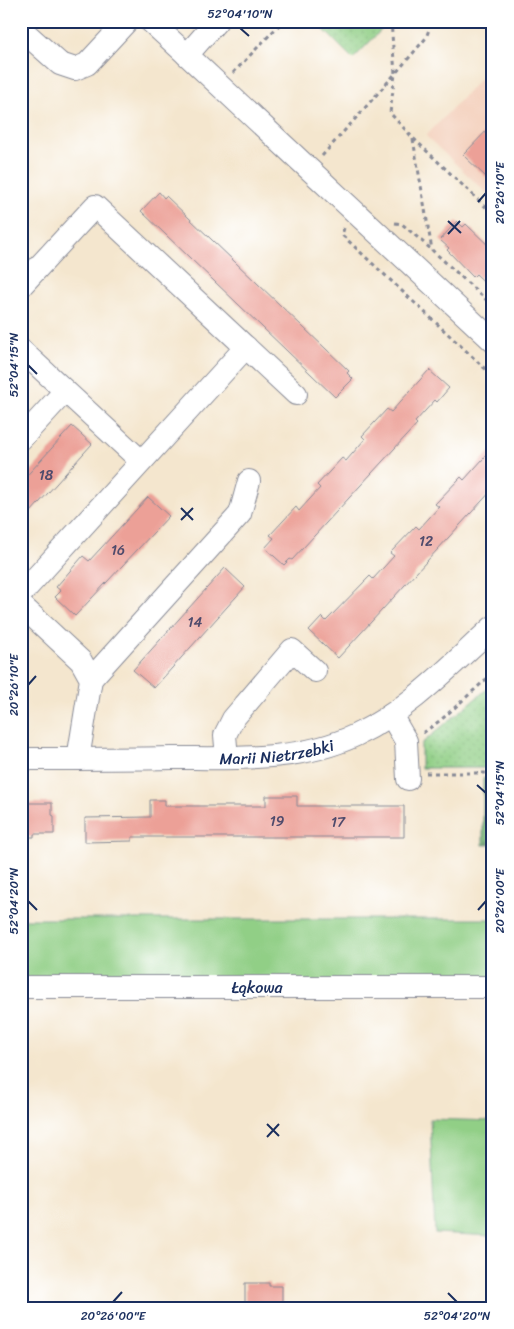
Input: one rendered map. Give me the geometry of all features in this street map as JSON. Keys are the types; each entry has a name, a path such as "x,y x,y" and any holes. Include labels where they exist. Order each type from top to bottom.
{"street":[{"path":"21,29 60,64 74,69 87,64 127,21"},
{"path":"150,21 493,341"},
{"path":"187,56 217,21"},
{"path":"21,286 95,206 296,394"},
{"path":"21,594 246,347"},
{"path":"21,350 141,461"},
{"path":"21,439 65,391"},
{"path":"78,759 91,679 240,514 249,481"},
{"path":"21,605 81,660 91,679"},
{"name":"Marii Nietrzebki","path":"21,759 284,756 320,748 356,736 391,715 419,694 493,627"},
{"path":"227,758 225,735 233,719 292,650 315,671"},
{"path":"391,715 403,734 413,776"},
{"name":"Łąkowa","path":"21,988 493,987"}],"path":[{"path":"391,21 395,74 390,114 493,214"},
{"path":"310,170 426,38 432,21"},
{"path":"413,138 432,250 493,306"},
{"path":"485,206 493,200"},
{"path":"406,745 442,719 493,674"},
{"path":"413,776 493,773"}],"shaded area":[{"path":"493,65 493,199 426,136"}],"green space":[{"path":"323,21 380,21 385,26 353,59 319,25"},
{"path":"493,684 493,768 421,768 421,744"},
{"path":"483,778 493,778 493,845 483,845"},
{"path":"21,919 493,919 493,981 21,984"},
{"path":"430,1119 493,1121 493,1236 435,1233"}],"building":[{"path":"493,124 493,170 486,177 463,155"},
{"path":"159,192 164,198 166,196 349,371 347,373 353,379 335,397 141,211"},
{"path":"457,221 463,227 466,224 493,250 493,290 476,274 473,277 440,240"},
{"path":"429,370 449,388 437,402 435,400 415,422 417,424 292,560 290,559 284,565 265,548 274,538 270,535 296,507 299,511 320,488 317,485 342,458 346,461 365,439 362,436 387,409 391,412"},
{"path":"72,426 92,444 21,523 21,482"},
{"path":"493,448 493,489 338,658 309,631 322,617 326,621 370,576 373,579 394,556 390,553 416,526 419,529 439,507 435,504 461,477 464,480"},
{"path":"148,497 169,516 75,616 55,597 61,591 56,587 83,556 89,561"},
{"path":"225,568 245,587 154,688 133,670"},
{"path":"266,796 297,796 297,806 404,806 404,837 132,837 132,841 85,842 85,818 150,817 150,800 165,800 165,806 266,806"},
{"path":"23,803 52,803 54,834 34,834 34,837 21,837"},
{"path":"245,1283 269,1283 269,1286 282,1286 282,1308 245,1308"}]}
